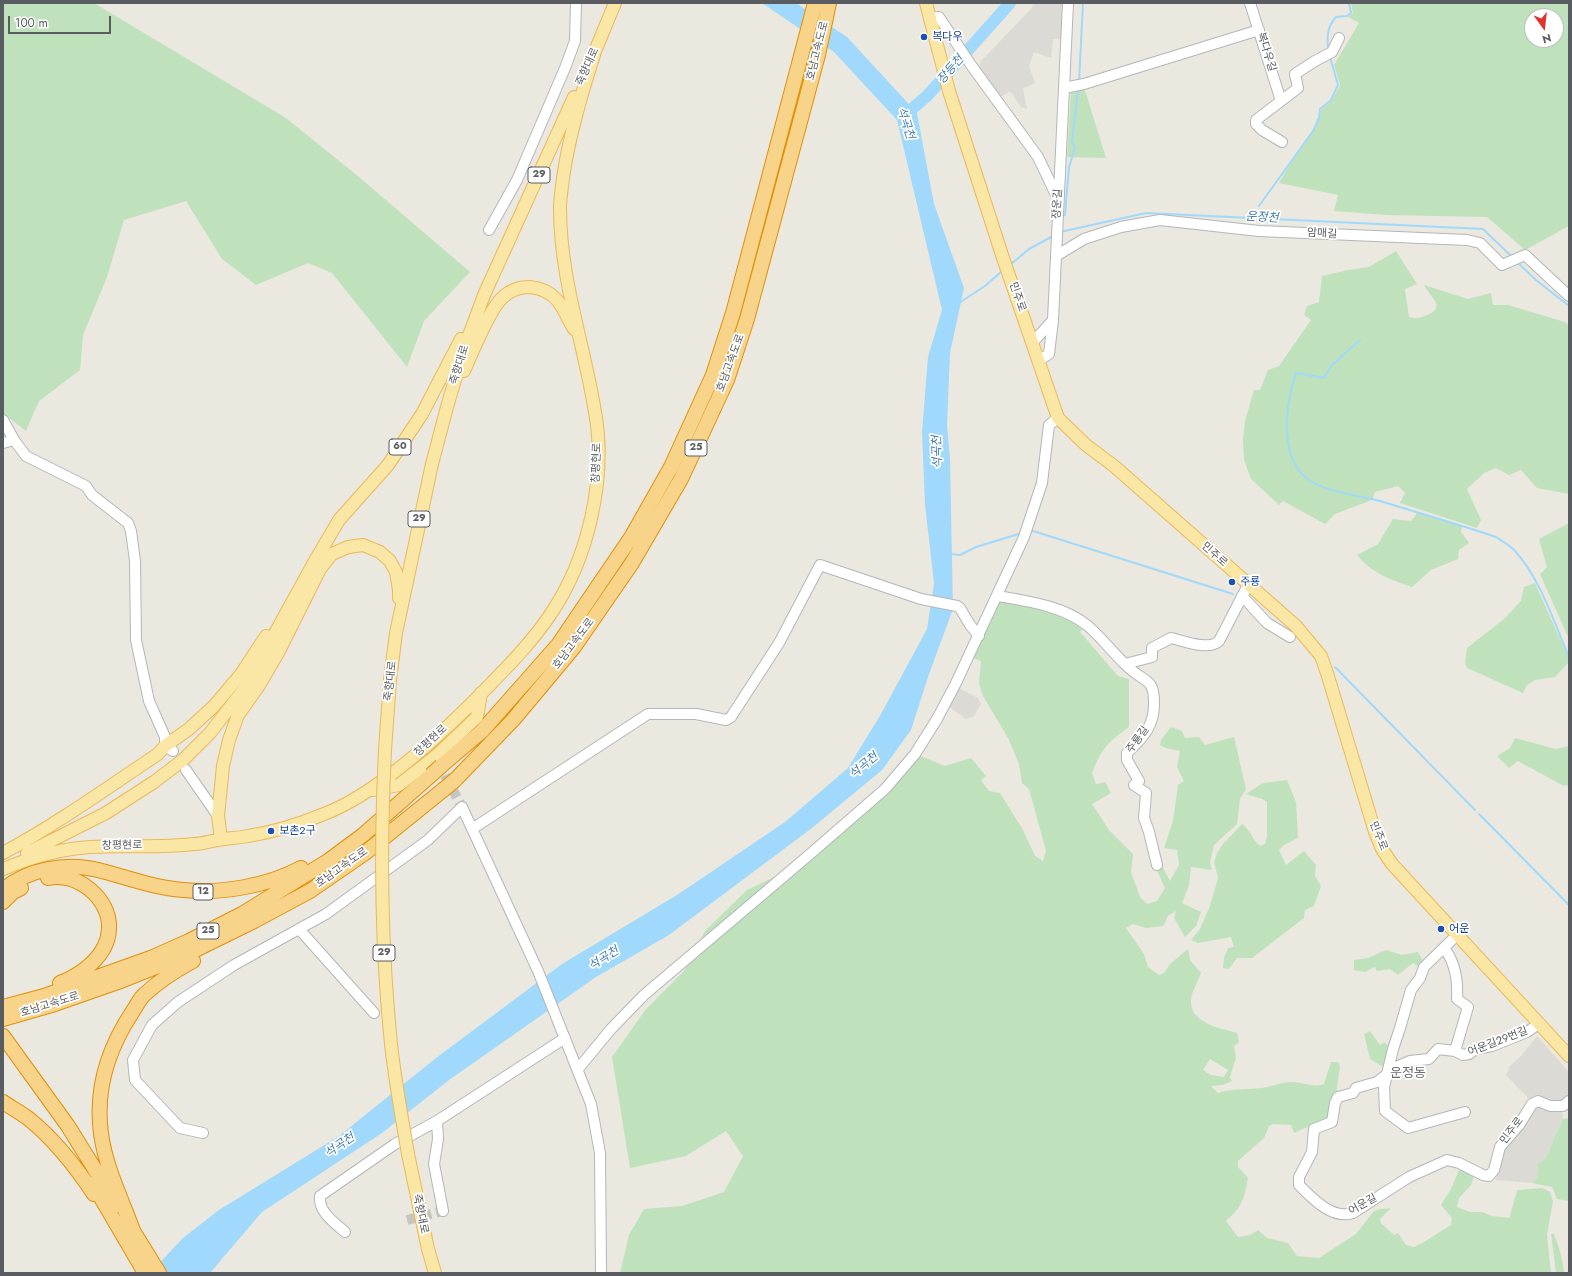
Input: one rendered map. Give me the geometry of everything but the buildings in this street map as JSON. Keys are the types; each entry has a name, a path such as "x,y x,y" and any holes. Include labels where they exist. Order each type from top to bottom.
{"highway":[{"name":"호남고속도로","path":"3,1007 44,996 85,982 153,957 189,941 242,914 328,861 363,835 482,731 558,646 632,536 671,467 713,375 734,313 815,3"},
{"name":"호남고속도로","path":"3,1019 55,1004 181,957 254,921 310,891 365,853 455,780 512,720 574,647 632,563 681,479 727,380 747,319 818,55 829,3"},
{"name":"12","path":"3,890 19,879 35,872 60,868 96,869 161,887 183,890 222,891 239,888 285,876 314,862 390,810"},
{"path":"3,902 13,892 25,885 52,877 65,877 81,882 97,895 106,913 109,928 105,946 92,964 73,978 37,992 3,1001"},
{"path":"145,1273 130,1237 106,1156 100,1123 100,1090 108,1057 124,1024 144,994 176,970 221,947 254,921"},
{"path":"3,1036 68,1126 130,1237"},
{"path":"3,1050 63,1133 130,1237"},
{"path":"3,1102 29,1120 56,1145 78,1170 159,1273"}],"main road":[{"name":"죽향대로","path":"435,1273 426,1242 408,1154 392,1045 384,960 382,862 385,750 390,680 396,633 432,464 464,349 484,295 594,55 615,3"},
{"name":"민주로","path":"926,3 949,91 1002,255 1058,418 1086,445 1114,466 1296,626 1321,656 1375,832 1382,849 1392,864 1569,1056"},
{"name":"60","path":"581,342 568,287 561,242 560,205 567,153 577,109 594,55"},
{"path":"447,407 494,308 501,298 511,291 523,287 529,287 547,292 557,300 581,342"},
{"name":"60","path":"3,868 18,857 106,813 154,782 183,760 210,733 245,688 339,520 388,466 422,414 484,295"},
{"name":"창평현로","path":"3,868 44,854 90,847 194,844 251,836 282,829 328,813 359,798 429,744 528,644 552,613 565,590 579,557 589,523 597,484 598,444 596,414 581,342"},
{"path":"221,839 218,816 223,766 229,740 238,716 258,687 278,653 320,569 332,554 348,547 362,546 380,552 390,561 396,572 399,590 396,633"},
{"path":"3,853 35,836 73,812 169,748 214,706 240,674 300,588"}],"street":[{"path":"489,230 517,180 565,68 575,41 576,3"},
{"name":"장운길","path":"1038,361 1049,354 1053,320 1068,3"},
{"name":"복다우길","path":"1250,3 1281,101"},
{"path":"929,18 939,17 956,44 1038,157 1059,201"},
{"path":"1064,88 1084,84 1259,30"},
{"path":"1282,142 1262,130 1256,124 1256,120 1298,88 1295,74 1332,52 1339,38"},
{"name":"암매길","path":"1056,252 1084,239 1121,227 1160,220 1259,231 1467,240 1480,243 1502,265 1525,255 1569,296"},
{"path":"1033,342 1053,320"},
{"path":"578,1069 611,1029 644,995 809,856 885,789 915,754 938,719 998,596 1024,537 1042,483 1050,425 1058,418"},
{"path":"3,420 14,440 26,456 86,486 92,495 128,523 131,531 135,561 136,640 149,701 169,748"},
{"path":"3,443 14,440"},
{"path":"472,829 648,714 696,714 726,720 731,717 779,643 820,565 927,600 957,606 960,608 970,625 979,636"},
{"path":"1125,664 1152,657 1152,648 1171,638 1209,646 1216,644 1219,641 1248,585"},
{"name":"주룡길","path":"998,596 1052,608 1079,620 1088,626 1137,676 1150,684 1154,696 1155,713 1146,734 1127,753 1127,760 1139,781 1134,785 1146,793 1144,818 1157,865"},
{"path":"1242,596 1267,623 1290,637"},
{"path":"186,770 218,816"},
{"path":"203,1133 180,1128 135,1080 133,1060 152,1025 178,1002 234,965 326,914 428,840 462,807 538,971 591,1104 600,1153 601,1273"},
{"path":"299,929 374,1013"},
{"path":"1458,934 1424,967 1420,978 1411,990 1393,1049 1386,1076 1384,1094 1385,1111 1408,1128 1465,1112"},
{"name":"어운길29번길","path":"1444,948 1449,954 1458,984 1457,999 1468,1008 1455,1051"},
{"name":"어운길29번길","path":"1386,1076 1398,1066 1410,1061 1429,1059 1438,1049 1455,1051 1463,1055 1469,1054 1476,1049 1492,1046 1527,1032 1540,1023"},
{"path":"345,1232 327,1216 319,1202 320,1196 394,1144 437,1121 565,1038"},
{"name":"어운길","path":"1386,1076 1377,1082 1356,1088 1354,1093 1338,1097 1335,1103 1332,1122 1314,1129 1312,1152 1299,1177 1299,1185 1311,1197 1330,1211 1346,1215 1353,1213 1410,1177 1446,1160 1459,1163 1489,1176"},
{"name":"민주로","path":"1489,1176 1494,1170 1500,1147 1519,1125 1532,1104 1538,1101 1550,1106 1563,1106 1569,1100"},
{"path":"437,1121 438,1139 434,1164 443,1212"}],"shaded area":[{"path":"1034,3 1064,3 1062,39 1053,39 1051,58 1034,52 1029,66 1035,83 1023,89 1027,109 1021,107 1010,91 1001,97 979,68 981,61 1031,9"},
{"path":"957,687 978,698 981,704 974,716 966,719 948,706"},
{"path":"1537,1036 1569,1072 1569,1096 1560,1104 1530,1100 1506,1075 1510,1066 1521,1056"},
{"path":"1534,1105 1562,1110 1563,1119 1545,1159 1538,1164 1537,1178 1532,1183 1496,1180 1499,1157"}],"green space":[{"path":"3,3 94,3 286,118 359,177 470,272 424,321 407,367 332,273 308,263 256,285 222,259 186,201 124,220 107,277 83,335 80,370 39,401 26,431 3,413"},
{"path":"1351,3 1569,3 1569,226 1525,250 1487,217 1386,215 1334,211 1338,195 1279,183 1295,156 1314,129 1321,110 1332,100 1340,85 1334,65 1359,23 1348,17 1353,13"},
{"path":"1084,87 1106,158 1067,157 1071,91"},
{"path":"1396,251 1417,284 1405,289 1409,317 1422,317 1436,309 1435,302 1424,285 1468,299 1491,293 1493,305 1508,305 1565,322 1569,325 1569,494 1537,488 1521,470 1509,475 1496,468 1484,473 1467,489 1481,520 1477,528 1400,503 1405,493 1398,486 1375,492 1372,500 1335,514 1325,524 1283,501 1279,505 1251,479 1244,460 1243,439 1245,421 1254,390 1260,390 1268,370 1279,366 1311,320 1304,315 1307,306 1319,302 1322,276 1369,267"},
{"path":"1417,513 1462,526 1461,532 1469,543 1459,550 1458,559 1431,570 1412,587 1375,571 1363,562 1357,555 1378,544 1393,519 1411,521"},
{"path":"1569,523 1569,639 1540,574 1547,567 1539,539"},
{"path":"1535,583 1569,662 1555,677 1535,680 1527,685 1523,693 1467,668 1465,662 1467,648 1504,619 1521,601 1524,587"},
{"path":"1000,598 1050,611 1084,626 1080,632 1118,676 1129,679 1129,727 1106,746 1092,773 1096,784 1105,782 1111,793 1092,804 1109,830 1133,854 1131,872 1140,897 1147,904 1157,901 1165,888 1155,866 1162,866 1170,881 1179,865 1177,850 1164,848 1173,821 1178,785 1184,781 1177,767 1180,751 1160,745 1161,740 1171,727 1182,731 1185,738 1199,737 1205,745 1234,737 1246,789 1240,799 1237,824 1214,845 1210,862 1212,870 1191,867 1189,885 1182,903 1201,912 1196,926 1185,937 1174,918 1176,911 1168,916 1163,926 1146,928 1133,924 1126,928 1144,954 1148,967 1159,975 1164,973 1170,964 1188,949 1190,960 1201,973 1191,1000 1192,1008 1195,1014 1207,1023 1237,1033 1239,1042 1234,1046 1236,1058 1230,1077 1232,1081 1223,1085 1211,1086 1218,1093 1223,1091 1255,1089 1287,1082 1320,1085 1324,1084 1331,1062 1338,1062 1340,1066 1336,1096 1329,1117 1294,1133 1291,1125 1273,1124 1269,1126 1264,1138 1238,1161 1238,1167 1248,1178 1247,1185 1242,1202 1236,1211 1226,1221 1238,1237 1250,1235 1258,1230 1267,1238 1288,1243 1297,1256 1319,1258 1356,1234 1374,1211 1391,1208 1380,1219 1381,1223 1394,1235 1398,1233 1406,1245 1414,1247 1451,1225 1452,1218 1441,1205 1451,1189 1461,1165 1475,1173 1471,1185 1459,1198 1457,1207 1470,1212 1482,1212 1492,1216 1510,1218 1517,1190 1542,1188 1550,1192 1553,1201 1547,1235 1551,1273 620,1273 629,1235 644,1209 682,1206 724,1192 743,1156 726,1131 686,1156 630,1168 612,1057 646,1009 684,971 705,931 747,890 812,859 916,754 945,766 971,758 986,776 981,780 989,791 1000,793 1023,830 1035,856 1043,861 1046,851 1029,789 1022,783 1019,764 1008,738 983,696 979,684 981,661 971,657","holes":["1210,1059 1228,1070 1224,1077 1211,1075 1203,1070"]},
{"path":"1515,738 1556,749 1569,746 1569,786 1562,785 1518,761 1509,768 1497,756 1510,748"},
{"path":"1287,780 1296,802 1298,838 1284,845 1279,850 1286,865 1304,851 1316,865 1315,876 1321,886 1314,906 1305,910 1304,918 1252,958 1237,958 1229,969 1223,968 1224,958 1228,948 1234,947 1231,937 1198,943 1191,940 1200,929 1210,906 1218,878 1214,862 1217,853 1223,844 1242,824 1260,846 1265,844 1267,836 1267,802 1246,794 1263,783"},
{"path":"1386,950 1402,955 1418,952 1424,963 1421,968 1413,963 1398,975 1390,969 1377,971 1375,967 1365,972 1354,970 1354,960 1368,958"},
{"path":"1370,1031 1380,1045 1384,1042 1389,1047 1385,1068 1370,1059 1364,1034"},
{"path":"1569,1118 1569,1201 1557,1199 1552,1187 1532,1183 1537,1178 1538,1164 1545,1159 1563,1119"},
{"path":"1551,1234 1554,1234 1558,1244 1564,1273 1556,1273"}],"water":[{"name":"석곡천","path":"762,3 796,3 847,37 917,113 934,204 964,288 950,353 947,425 950,459 953,609 929,674 911,730 882,770 812,828 669,935 596,977 449,1080 382,1133 262,1212 210,1273 150,1273 183,1238 219,1210 339,1136 436,1058 562,964 677,895 785,822 848,768 881,714 927,629 934,583 925,505 922,432 928,357 942,310 897,120 834,52"}],"waterway":[{"name":"장등천","path":"904,116 928,95 1010,3"},
{"path":"1079,82 1083,3"},
{"path":"1328,49 1329,28 1336,17 1347,16 1351,13 1349,3"},
{"path":"1259,206 1313,131 1319,118 1320,109 1331,100 1338,85 1330,57"},
{"path":"1065,215 1069,167 1075,148 1072,141 1078,90"},
{"path":"1248,218 1255,210"},
{"name":"운정천","path":"1060,232 1146,213 1483,229 1512,257"},
{"name":"운정천","path":"1010,265 1029,249 1053,236"},
{"name":"운정천","path":"1517,262 1536,280 1569,306"},
{"name":"운정천","path":"959,303 985,286 1002,271"},
{"path":"1360,340 1332,365 1324,378 1296,373 1289,401 1287,432 1289,447 1294,461 1301,473 1312,482 1327,488 1380,501 1453,523 1496,537 1505,543 1514,550 1532,574 1546,601 1569,657"},
{"path":"1030,530 1233,594"},
{"path":"950,554 960,555 976,547 1022,533"},
{"path":"1335,667 1475,810"},
{"path":"1479,814 1569,905"}],"tunnel":[{"path":"438,762 462,807"},
{"path":"407,1220 443,1211"}],"place":[{"name":"복다우","path":"924,37"},
{"name":"주룡","path":"1232,582"},
{"name":"보촌2구","path":"271,831"},
{"name":"어운","path":"1441,929"}],"district":[{"name":"운정동","path":"1408,1074"}]}
